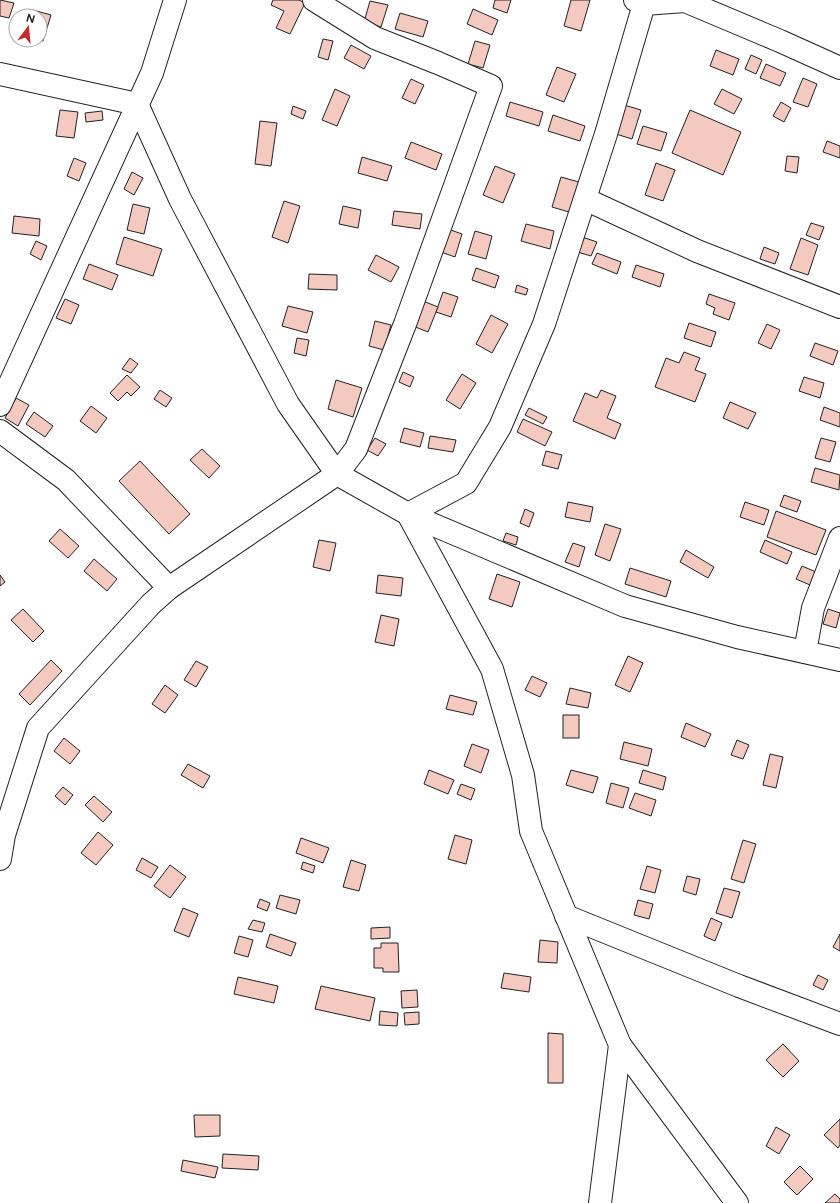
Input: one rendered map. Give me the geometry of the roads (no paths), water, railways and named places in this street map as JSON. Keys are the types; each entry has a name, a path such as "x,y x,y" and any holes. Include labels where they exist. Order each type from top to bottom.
{"street":[{"path":"0,405 152,73 175,0"},
{"path":"0,860 4,835 38,728 151,604 169,588 336,474 356,449 397,346 491,86 375,38 314,0"},
{"path":"408,514 466,483 500,427 544,324 606,134 640,2 685,1 840,68"},
{"path":"0,74 137,104"},
{"path":"137,104 180,198 288,404 336,474 408,514 626,606 736,636 840,660"},
{"path":"585,199 697,251 840,307"},
{"path":"0,431 66,480 169,588"},
{"path":"408,514 492,669 523,775 531,831 620,1045 736,1203"},
{"path":"805,652 813,608 840,538"},
{"path":"566,916 739,986 840,1024"},
{"path":"600,1203 620,1045"}]}
